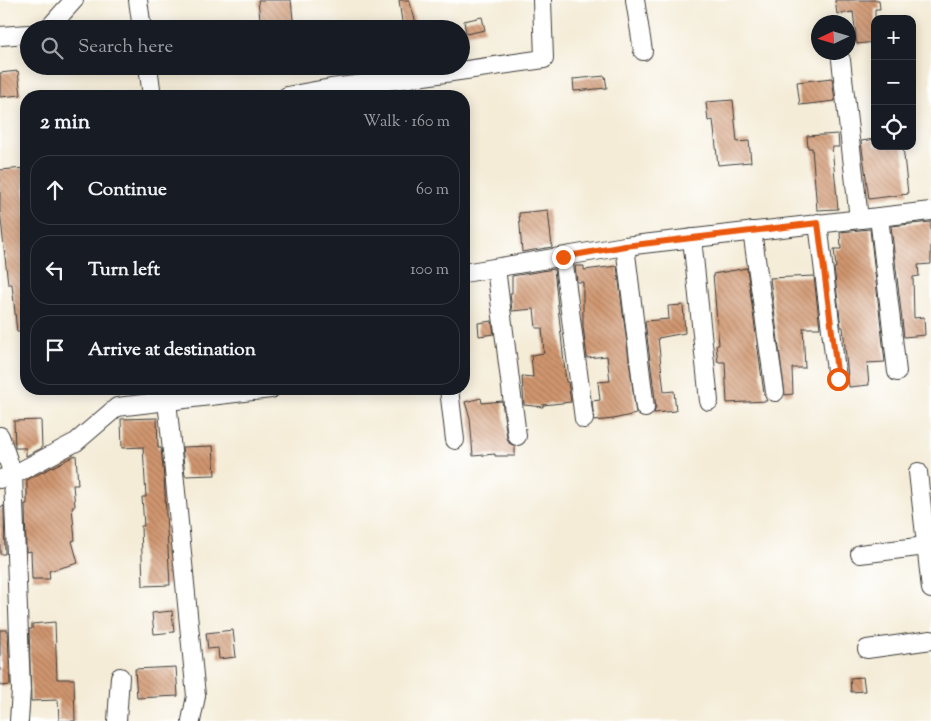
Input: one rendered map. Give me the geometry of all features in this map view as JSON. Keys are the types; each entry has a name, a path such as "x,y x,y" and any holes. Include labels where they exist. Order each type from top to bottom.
{"street":[{"path":"56,20 74,0"},
{"path":"138,0 141,20"},
{"path":"470,70 544,59 542,0"},
{"path":"635,0 643,51"},
{"path":"0,36 20,35"},
{"path":"841,60 859,219"},
{"path":"149,75 151,90"},
{"path":"320,90 434,75"},
{"path":"470,272 625,246 931,211"},
{"path":"879,217 897,372"},
{"path":"818,223 838,379"},
{"path":"752,231 775,392"},
{"path":"692,238 709,401"},
{"path":"625,246 645,408"},
{"path":"563,257 584,419"},
{"path":"496,268 517,436"},
{"path":"6,477 76,442 117,407 214,395"},
{"path":"450,395 455,440"},
{"path":"167,400 196,696 191,721"},
{"path":"0,436 6,477 21,690 19,721"},
{"path":"918,472 931,589"},
{"path":"860,554 926,546"},
{"path":"867,649 931,640"},
{"path":"117,721 120,677"}],"building":[{"path":"258,0 291,0 293,20 260,20"},
{"path":"399,0 409,0 415,20 402,20"},
{"path":"835,0 879,0 880,9 875,9 875,15 871,15 871,42 857,44 856,15 853,15 853,12 837,14"},
{"path":"482,17 485,30 470,33 468,20"},
{"path":"18,71 20,95 0,97 0,73"},
{"path":"605,76 607,88 574,91 573,79"},
{"path":"832,78 835,101 800,105 797,82"},
{"path":"733,100 737,142 749,141 751,162 718,165 713,120 708,121 706,102"},
{"path":"838,134 839,147 832,147 838,209 817,210 812,148 808,148 807,136"},
{"path":"871,140 871,150 903,150 908,194 869,199 861,141"},
{"path":"20,168 20,332 17,332 12,284 8,284 0,211 0,170"},
{"path":"548,210 552,247 522,252 519,213"},
{"path":"931,222 931,264 918,265 919,276 913,277 914,318 924,317 925,335 904,337 891,226"},
{"path":"870,229 885,362 867,363 869,385 849,387 843,327 841,327 834,268 836,268 834,249 841,249 840,232"},
{"path":"575,266 584,266 584,270 617,266 636,414 594,421 592,401 600,400 598,382 610,381 607,356 587,358 583,326 583,282 577,282"},
{"path":"747,268 764,394 767,401 727,403 725,362 718,362 716,345 719,345 713,274"},
{"path":"554,269 566,382 568,382 571,402 543,405 543,407 524,405 522,376 533,377 531,355 544,353 542,328 536,328 534,309 512,311 510,293 512,293 512,276"},
{"path":"814,276 820,328 803,328 805,368 792,368 793,394 785,395 770,278"},
{"path":"683,305 685,333 658,338 664,392 674,391 676,411 654,413 656,407 645,321 669,319 668,306"},
{"path":"492,321 494,334 479,336 478,323"},
{"path":"481,398 482,403 502,401 507,438 509,443 515,446 515,456 495,456 495,454 473,456 470,418 465,402"},
{"path":"157,418 158,448 161,448 164,477 170,585 143,586 141,526 144,526 142,497 146,497 143,447 122,448 121,419"},
{"path":"41,420 42,448 26,456 26,448 15,448 14,421"},
{"path":"213,446 215,475 185,476 182,447"},
{"path":"76,455 78,485 73,485 75,506 72,507 75,540 72,541 78,563 49,571 50,579 32,579 31,551 26,552 25,504 27,504 27,480"},
{"path":"4,506 5,554 0,554 0,507"},
{"path":"172,611 174,632 154,634 152,613"},
{"path":"55,622 57,679 74,679 75,721 59,721 58,700 31,701 29,629 32,629 32,624"},
{"path":"0,630 8,630 10,685 0,686"},
{"path":"233,630 236,657 219,659 218,648 208,649 206,633"},
{"path":"176,667 178,696 137,698 135,669"},
{"path":"863,677 865,691 851,692 850,678"}],"route":[{"path":"563,257 625,246 818,223 838,379"}]}
